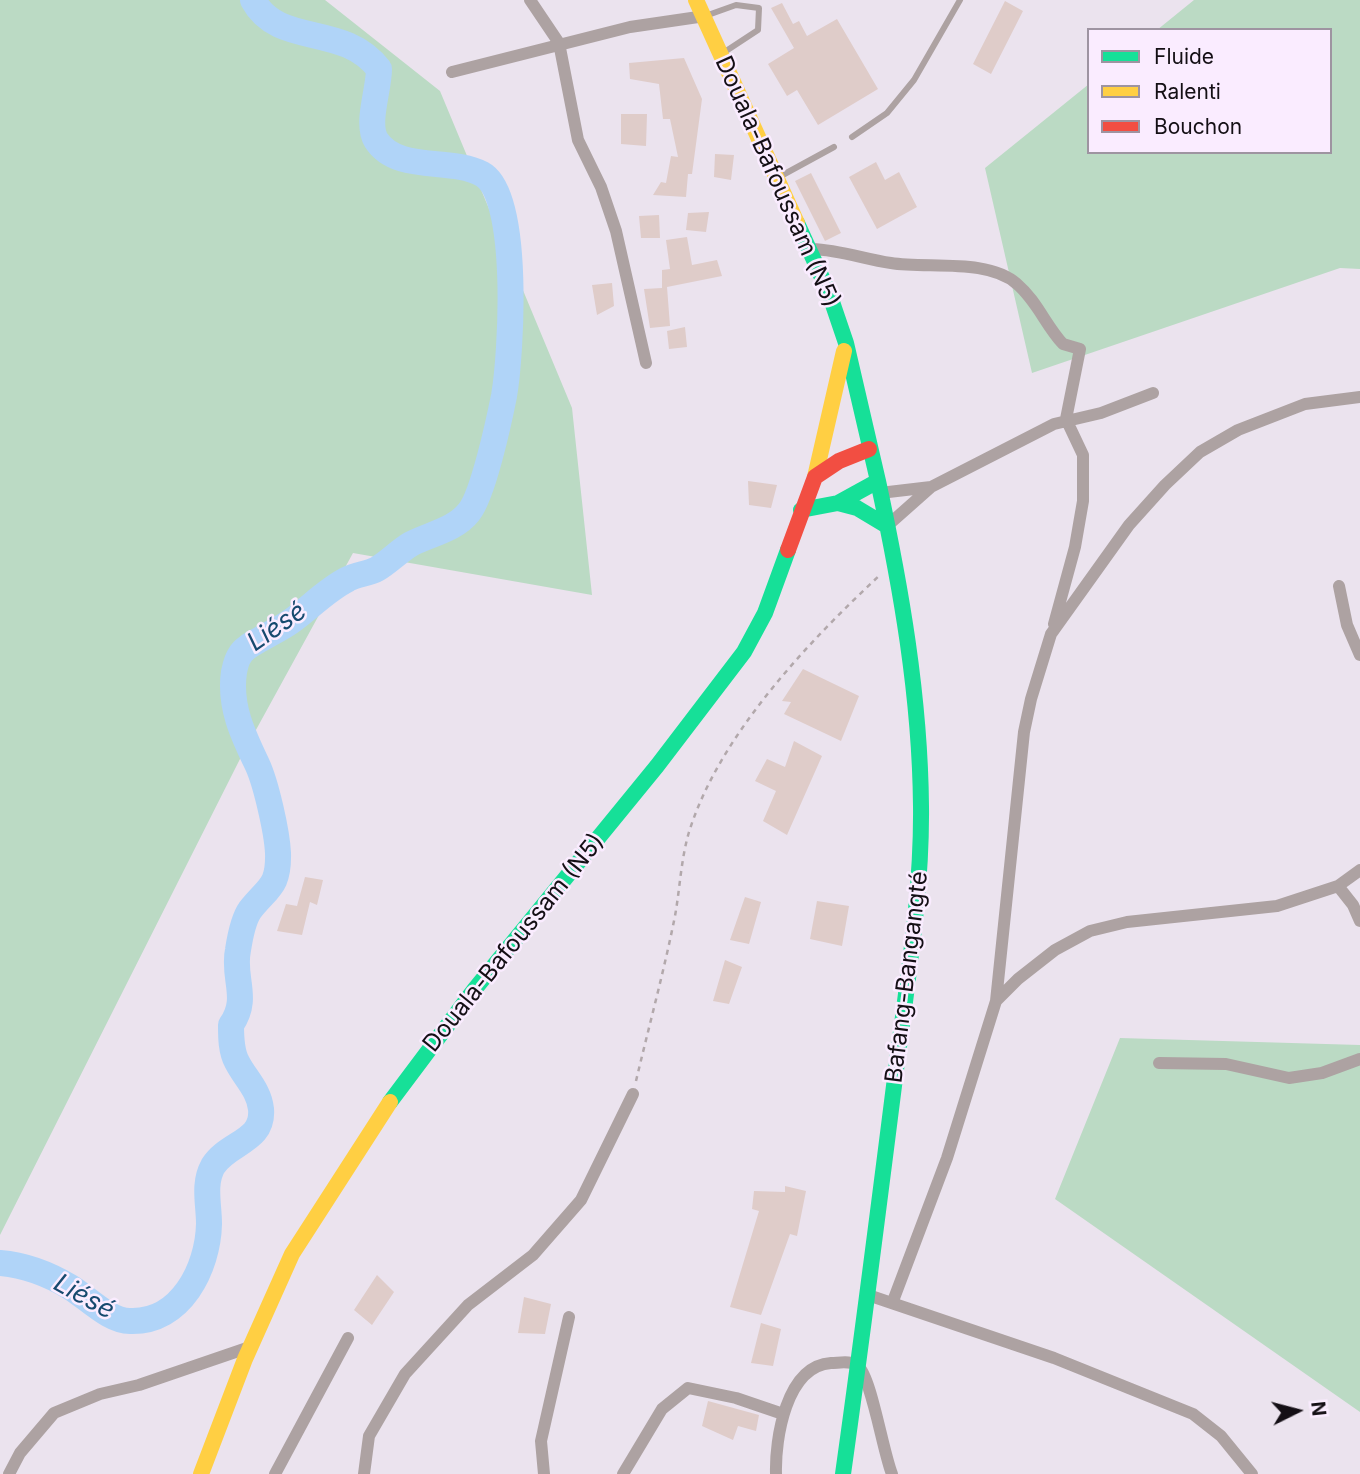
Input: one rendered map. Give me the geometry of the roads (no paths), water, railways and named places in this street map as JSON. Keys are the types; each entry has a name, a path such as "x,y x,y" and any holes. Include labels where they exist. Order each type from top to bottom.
{"main road":[{"name":"Douala-Bafoussam (N5)","path":"696,0 811,249 846,343 879,487"},
{"name":"Douala-Bafoussam (N5)","path":"201,1474 250,1347 292,1254 394,1096 474,990 657,766 744,652 765,613 815,477 826,439 846,343"},
{"path":"815,477 839,461 869,449"},
{"path":"801,510 838,503 879,487"},
{"name":"Bafang-Bangangté","path":"844,1474 920,859 919,748 895,562 879,487"},
{"path":"838,503 857,508 887,526"}],"street":[{"path":"530,0 559,43 578,140 601,187 616,231 646,363"},
{"path":"452,72 630,27 705,16"},
{"path":"811,249 848,252 905,265 957,266 981,270 1016,282 1042,312 1063,344 1081,350 1066,419 1083,455 1084,479 1074,547 1024,732 996,1001 947,1158 893,1301"},
{"path":"887,526 931,487 1066,419 1101,413 1153,393"},
{"path":"1051,634 1129,525 1200,452 1238,430 1305,404 1360,397"},
{"path":"879,487 931,487"},
{"path":"1339,586 1346,625 1360,655"},
{"path":"996,1001 1047,956 1090,931 1127,922 1277,906 1338,886 1360,870"},
{"path":"1338,886 1353,905 1360,920"},
{"path":"1159,1063 1226,1064 1289,1078 1322,1073 1360,1059"},
{"path":"363,1474 369,1436 405,1374 468,1305 533,1255 581,1199 633,1094"},
{"path":"868,1295 893,1301 1065,1363 1193,1414 1221,1436 1252,1474"},
{"path":"544,1474 541,1441 569,1317"},
{"path":"275,1474 348,1338"},
{"path":"9,1474 20,1452 54,1413 100,1394 139,1385 250,1347"},
{"path":"776,1474 778,1433 783,1414 797,1385 808,1370 824,1363 847,1362 858,1366 867,1380 880,1440 892,1474"},
{"path":"622,1474 662,1409 688,1388 736,1398 783,1414"}],"lane":[{"path":"852,137 887,113 914,80 960,0"},
{"path":"705,16 736,5 759,8 758,30 721,54"},
{"path":"778,178 834,147"}],"waterway":[{"name":"Liésé","path":"0,1263 27,1268 54,1278 114,1317 130,1321 148,1319 164,1313 177,1303 197,1275 207,1241 207,1187 210,1173 219,1158 251,1135 260,1120 258,1096 234,1053 231,1025 239,1006 237,960 242,929 250,910 274,880 278,864 273,821 264,783 235,708 233,685 237,661 248,647 290,622 340,583 377,569 411,544 450,527 463,518 480,490 504,396 509,347 510,278 503,212 494,188 482,174 469,169 410,161 385,150 376,140 372,125 379,69 348,45 279,24 264,15 253,0"}]}
